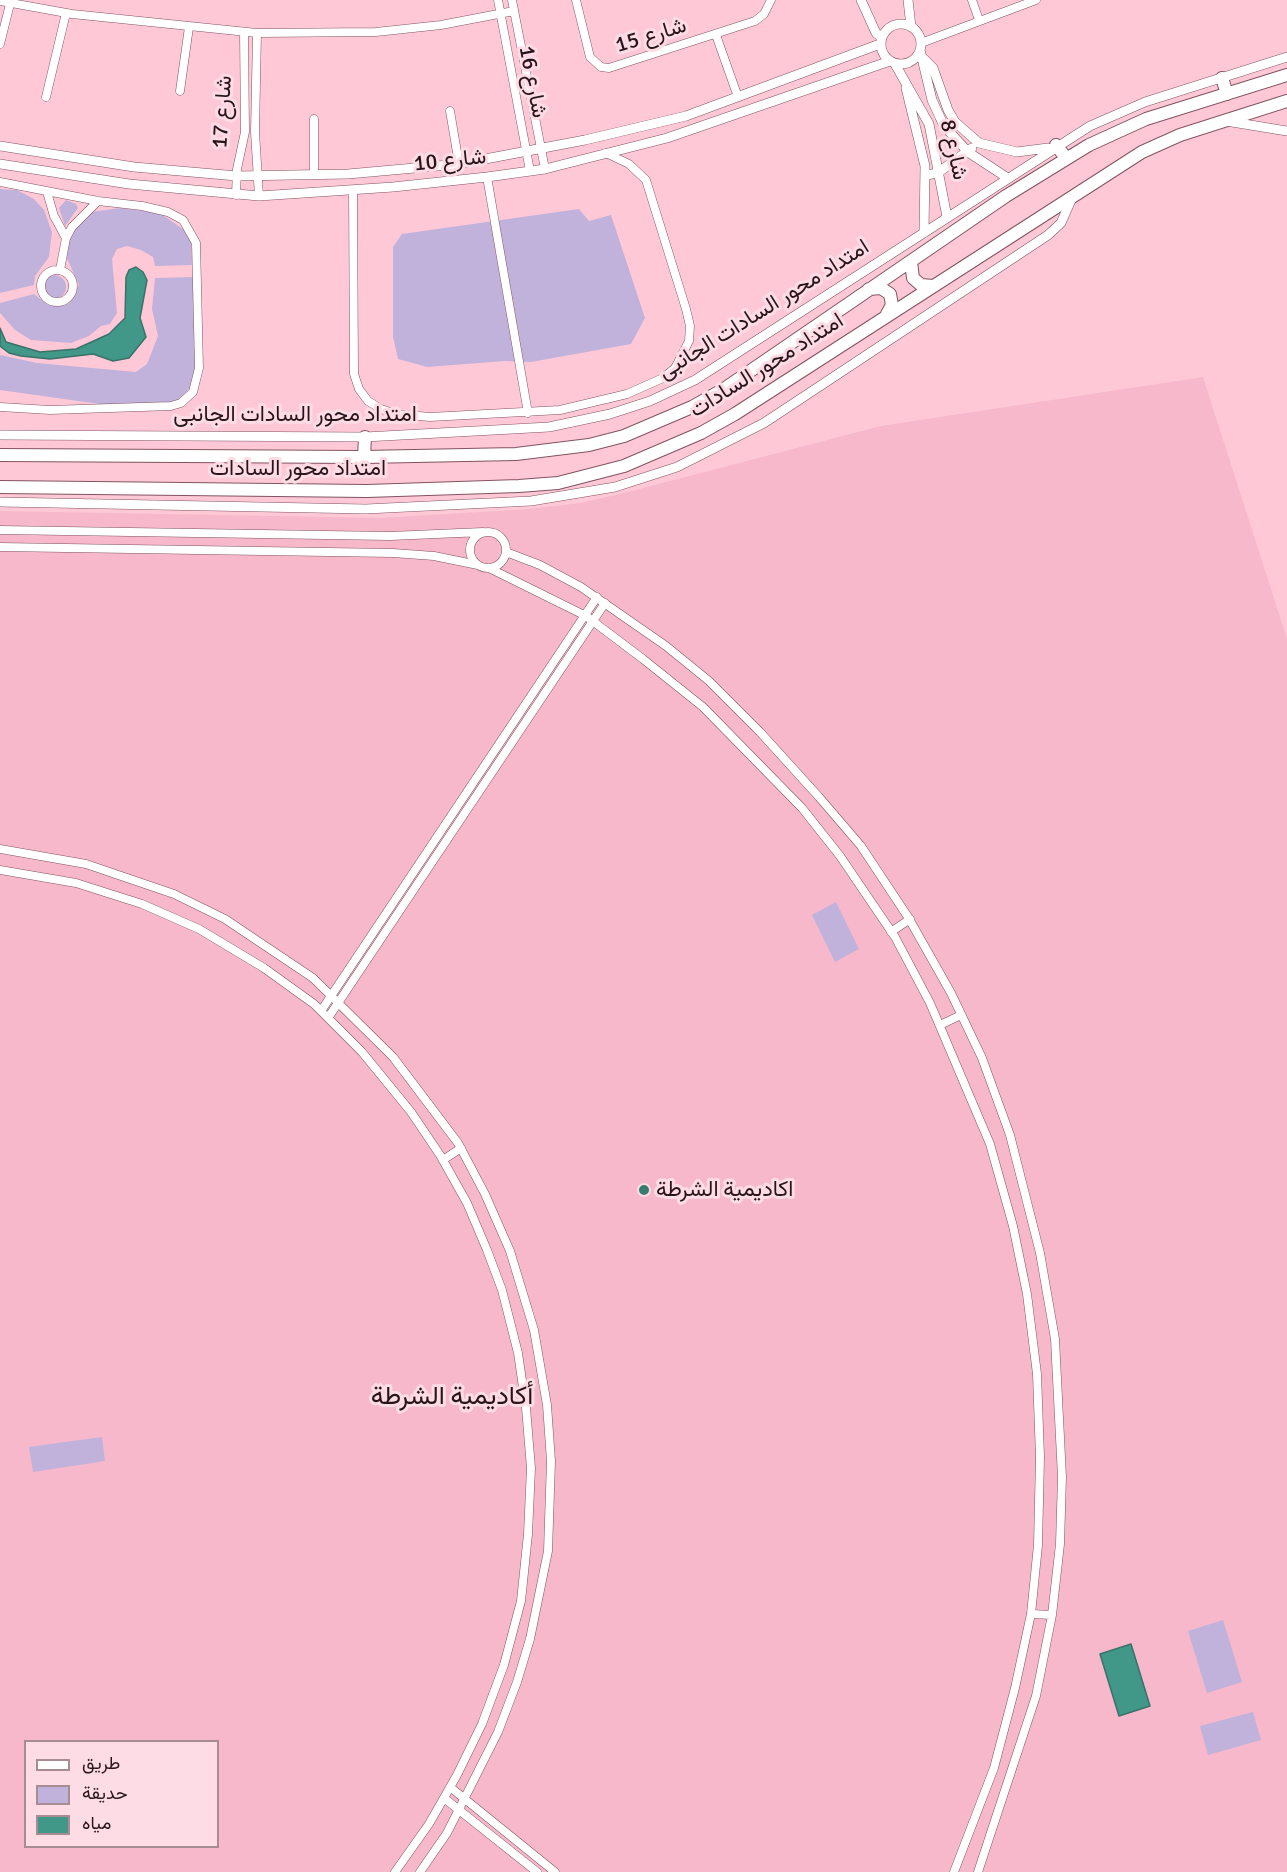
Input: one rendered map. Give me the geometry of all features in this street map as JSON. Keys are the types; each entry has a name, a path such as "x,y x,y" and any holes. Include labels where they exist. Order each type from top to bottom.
{"main road":[{"name":"امتداد محور السادات","path":"0,455 364,457 525,453 589,445 624,436 659,423 708,398 1066,158 1125,127 1287,75"},
{"path":"1222,78 1227,94"},
{"name":"امتداد محور السادات","path":"0,487 367,491 558,483 624,466 701,433 735,414 1142,152 1223,121 1287,101"},
{"path":"1056,145 1066,158"},
{"path":"911,262 911,273 917,282 933,286"},
{"path":"869,289 881,288 890,294 892,306 886,315"},
{"path":"364,457 365,436"}],"street":[{"name":"شارع 16","path":"498,0 530,171"},
{"name":"شارع 16","path":"512,0 545,169"},
{"name":"شارع 15","path":"576,0 590,57 601,67 620,65 754,21 764,14 771,0"},
{"path":"861,0 881,41 885,56 892,62 908,63 921,50 979,20 1036,0"},
{"path":"908,0 911,27"},
{"path":"972,0 979,20"},
{"path":"0,2 11,2 66,13 257,33 376,32 441,25 514,11"},
{"path":"0,45 11,2"},
{"path":"46,97 66,13"},
{"path":"881,41 888,28 896,24 911,27 917,33 921,50 933,68 948,110 955,122 979,143 1017,152 1056,145"},
{"path":"180,91 189,27"},
{"name":"شارع 17","path":"236,195 245,132 244,32"},
{"name":"شارع 17","path":"257,33 255,132 259,196"},
{"path":"716,35 738,97"},
{"name":"شارع 10","path":"0,146 134,167 259,177 459,164 540,149 660,122 738,97 881,41"},
{"name":"شارع 8","path":"921,50 936,111 944,126 968,152 1006,177"},
{"name":"امتداد محور السادات الجانبى","path":"0,435 365,436 549,427 579,422 650,401 695,380 1056,145 1115,115 1287,57"},
{"name":"شارع 10","path":"0,164 129,184 259,196 353,190 487,177 545,169 734,117 892,62"},
{"name":"شارع 8","path":"892,62 920,104 929,124 947,217"},
{"path":"904,83 920,140 925,176 924,233"},
{"path":"450,111 459,164"},
{"path":"314,119 314,174"},
{"path":"1223,121 1287,131"},
{"path":"925,176 939,171 979,143"},
{"path":"353,190 354,374 359,389 368,401 381,410 413,416 450,417 561,410 596,403 663,378 675,368 689,341 690,326 686,309 646,180 630,164 606,153"},
{"path":"487,177 528,413"},
{"path":"0,182 168,212 183,220 194,235 198,272 199,368 197,384 181,403 161,408 50,410 0,407"},
{"path":"47,192 54,216 66,238"},
{"path":"0,502 366,509 552,499 626,484 676,467 731,442 780,413 1048,235 1061,223 1072,198"},
{"path":"60,270 66,238 79,217 98,201"},
{"path":"60,270 71,278 72,292 62,302 55,303 43,296 40,283 48,272 60,270"},
{"path":"0,530 390,536 483,532 500,536 504,541 506,552 501,563 489,568"},
{"path":"478,564 471,555 471,544 483,532"},
{"path":"0,547 393,553 434,556 489,568 586,616 703,707 802,808 840,856 891,932 940,1025 990,1144 1013,1226 1027,1294 1037,1374 1040,1458 1038,1545 1031,1614 994,1768 954,1872"},
{"path":"506,552 540,565 597,597 700,674 760,732 861,846 910,919 961,1015 982,1058 1010,1135 1030,1209 1049,1298 1059,1383 1062,1477 1060,1544 1052,1615 1036,1696 978,1872"},
{"path":"321,1011 597,597"},
{"path":"328,1018 605,603"},
{"path":"0,849 86,864 174,894 225,919 265,943 313,978 393,1057 461,1148 510,1251 534,1330 547,1405 550,1461 548,1551 530,1639 498,1732 459,1810 420,1872"},
{"path":"0,870 76,883 142,904 199,929 264,968 321,1011 362,1052 411,1112 443,1160 467,1203 502,1290 518,1353 531,1468 528,1534 521,1600 504,1665 482,1724 444,1798 410,1854 395,1872"},
{"path":"891,932 910,919"},
{"path":"940,1025 961,1015"},
{"path":"443,1160 461,1148"},
{"path":"1031,1614 1052,1615"},
{"path":"450,1787 555,1872"},
{"path":"444,1798 537,1872"}],"shaded area":[{"name":"اكاديمية الشرطة","path":"1203,377 1287,639 1287,1872 0,1872 0,511 380,518 529,509 581,503 881,426"}],"green space":[{"path":"0,189 17,190 34,199 44,210 52,232 49,257 35,276 34,285 0,293"},
{"path":"66,200 76,204 78,208 65,226 59,208"},
{"path":"120,208 160,213 187,232 191,243 192,265 155,266 153,257 141,250 127,246 117,249 112,259 117,313 110,324 101,326 89,336 71,343 31,340 15,330 0,313 0,303 34,294 48,305 68,304 79,285 66,256 67,243 73,231 91,212"},
{"path":"579,209 589,221 611,215 645,318 631,344 531,362 505,361 427,367 398,359 393,337 393,247 402,234"},
{"path":"54,275 62,279 66,287 62,295 54,299 46,295 42,287 46,279"},
{"path":"194,277 197,362 194,384 176,402 164,406 121,407 0,390 0,355 37,363 136,372 147,364 158,336 152,309 155,278"},
{"path":"836,902 859,949 835,962 812,915"},
{"path":"102,1437 105,1461 33,1472 29,1447"},
{"path":"1223,1620 1242,1682 1207,1693 1188,1631"},
{"path":"1253,1712 1261,1740 1208,1755 1200,1726"}],"water":[{"path":"136,267 143,272 147,280 140,318 146,337 129,358 113,361 93,354 50,359 9,353 0,346 0,328 6,342 40,352 76,349 109,334 125,318 126,277 129,270"},
{"path":"1131,1644 1150,1706 1119,1716 1100,1654"}],"place":[{"name":"اكاديمية الشرطة","path":"644,1190"}],"district":[{"name":"أكاديمية الشرطة","path":"452,1397"}]}
